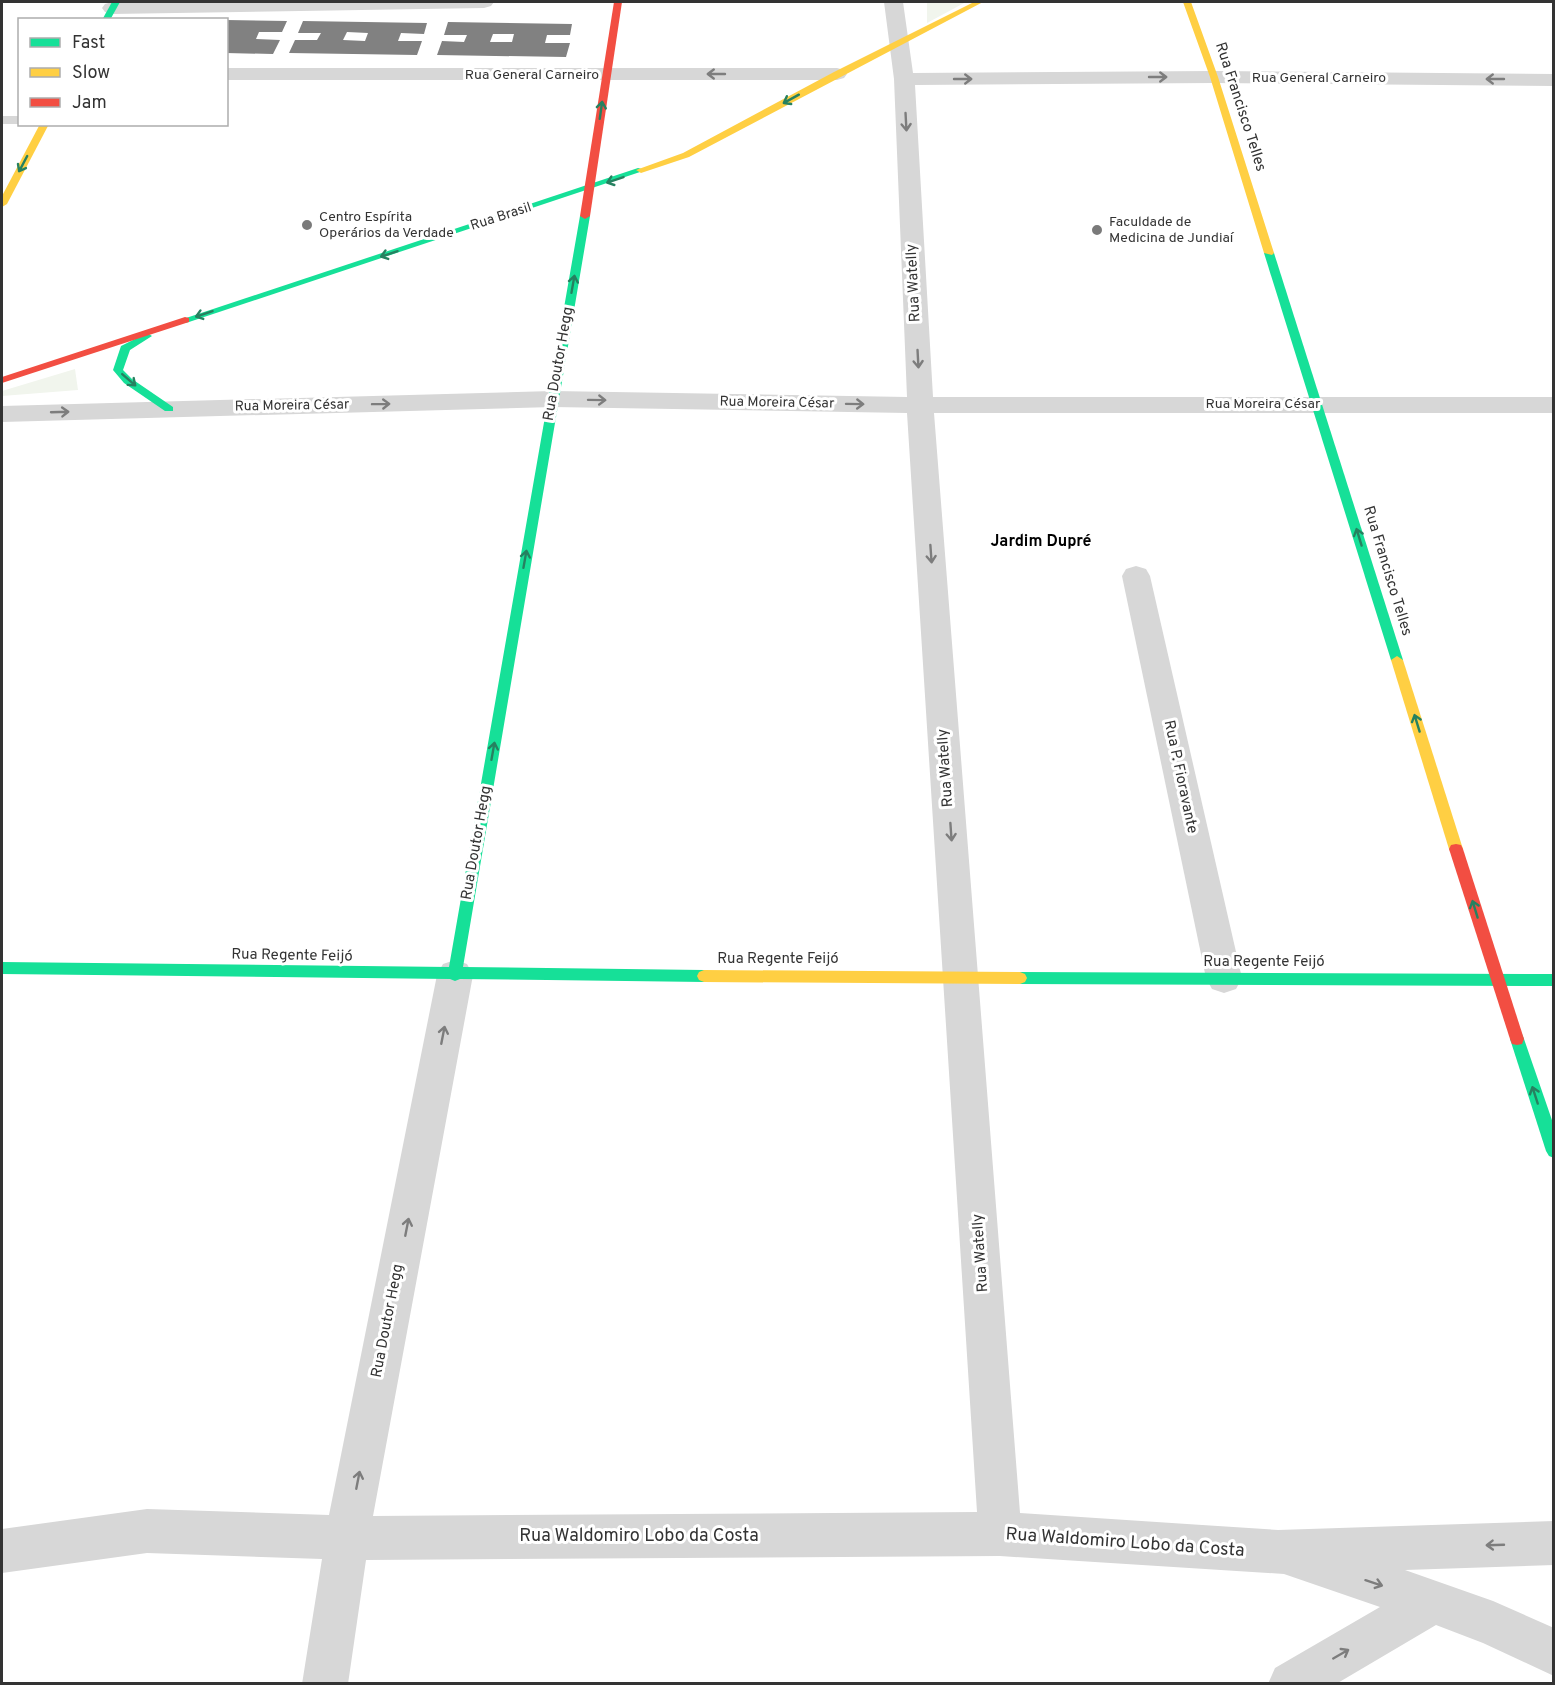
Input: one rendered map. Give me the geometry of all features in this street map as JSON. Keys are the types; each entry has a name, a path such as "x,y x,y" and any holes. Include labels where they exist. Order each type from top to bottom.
{"main road":[{"name":"Rua Doutor Hegg","path":"455,975 589,189 618,2"},
{"name":"Rua Brasil","path":"2,380 589,189 686,155 837,74 979,2"},
{"name":"Rua Francisco Telles","path":"1187,2 1214,77 1497,980 1554,1150"},
{"path":"2,204 44,126"},
{"path":"162,328 126,348 118,369 128,381 169,409"},
{"name":"Rua Regente Feijó","path":"2,968 455,975 1554,980"}],"street":[{"path":"111,10 484,2"},
{"name":"Rua Watelly","path":"893,2 904,79 920,405 1000,1534"},
{"name":"Rua General Carneiro","path":"228,74 837,74"},
{"name":"Rua General Carneiro","path":"904,79 1214,77 1554,80"},
{"name":"Rua Moreira César","path":"2,414 553,399 920,405 1554,405"},
{"name":"Rua P. Fioravante","path":"1136,576 1224,978"},
{"name":"Rua Doutor Hegg","path":"325,1683 347,1538 455,975"},
{"name":"Rua Waldomiro Lobo da Costa","path":"2,1551 147,1531 347,1538 1000,1534 1278,1552 1554,1543"},
{"name":"Rua Waldomiro Lobo da Costa","path":"1278,1552 1432,1602 1524,1637 1554,1653"},
{"path":"1291,1683 1432,1602"}],"lane":[{"path":"2,120 18,120"}],"shaded area":[{"path":"927,2 966,2 927,23"},
{"path":"75,369 78,390 2,396 2,391"}],"building":[{"path":"228,20 287,21 282,32 259,32 256,39 280,40 273,54 228,53"},
{"path":"303,21 427,23 424,34 401,33 398,41 422,41 417,55 289,53 295,40 317,40 321,33 298,33","holes":["347,32 368,33 365,41 343,40"]},
{"path":"448,22 572,24 570,35 547,35 545,43 570,43 566,57 437,55 442,41 464,42 467,35 444,35","holes":["493,34 514,34 512,42 490,42"]}],"traffic: fast":[{"path":"107,18 116,2"},
{"path":"185,320 641,170"},
{"path":"455,975 585,216"},
{"path":"1269,253 1397,660"},
{"path":"147,336 125,348 118,370 128,381 169,409"},
{"path":"2,968 704,976"},
{"path":"1020,978 1554,980"},
{"path":"1517,1039 1554,1151"}],"traffic: slow":[{"path":"641,170 686,155 837,74 979,2"},
{"path":"1187,2 1214,77 1269,253"},
{"path":"2,204 44,126"},
{"path":"1397,660 1456,849"},
{"path":"704,976 1020,978"}],"traffic: jam":[{"path":"585,216 618,2"},
{"path":"2,380 185,320"},
{"path":"1456,849 1517,1039"}],"place":[{"name":"Centro Espírita Operários da Verdade","path":"307,225"},
{"name":"Faculdade de Medicina de Jundiaí","path":"1097,230"}],"district":[{"name":"Jardim Dupré","path":"1041,542"}]}
